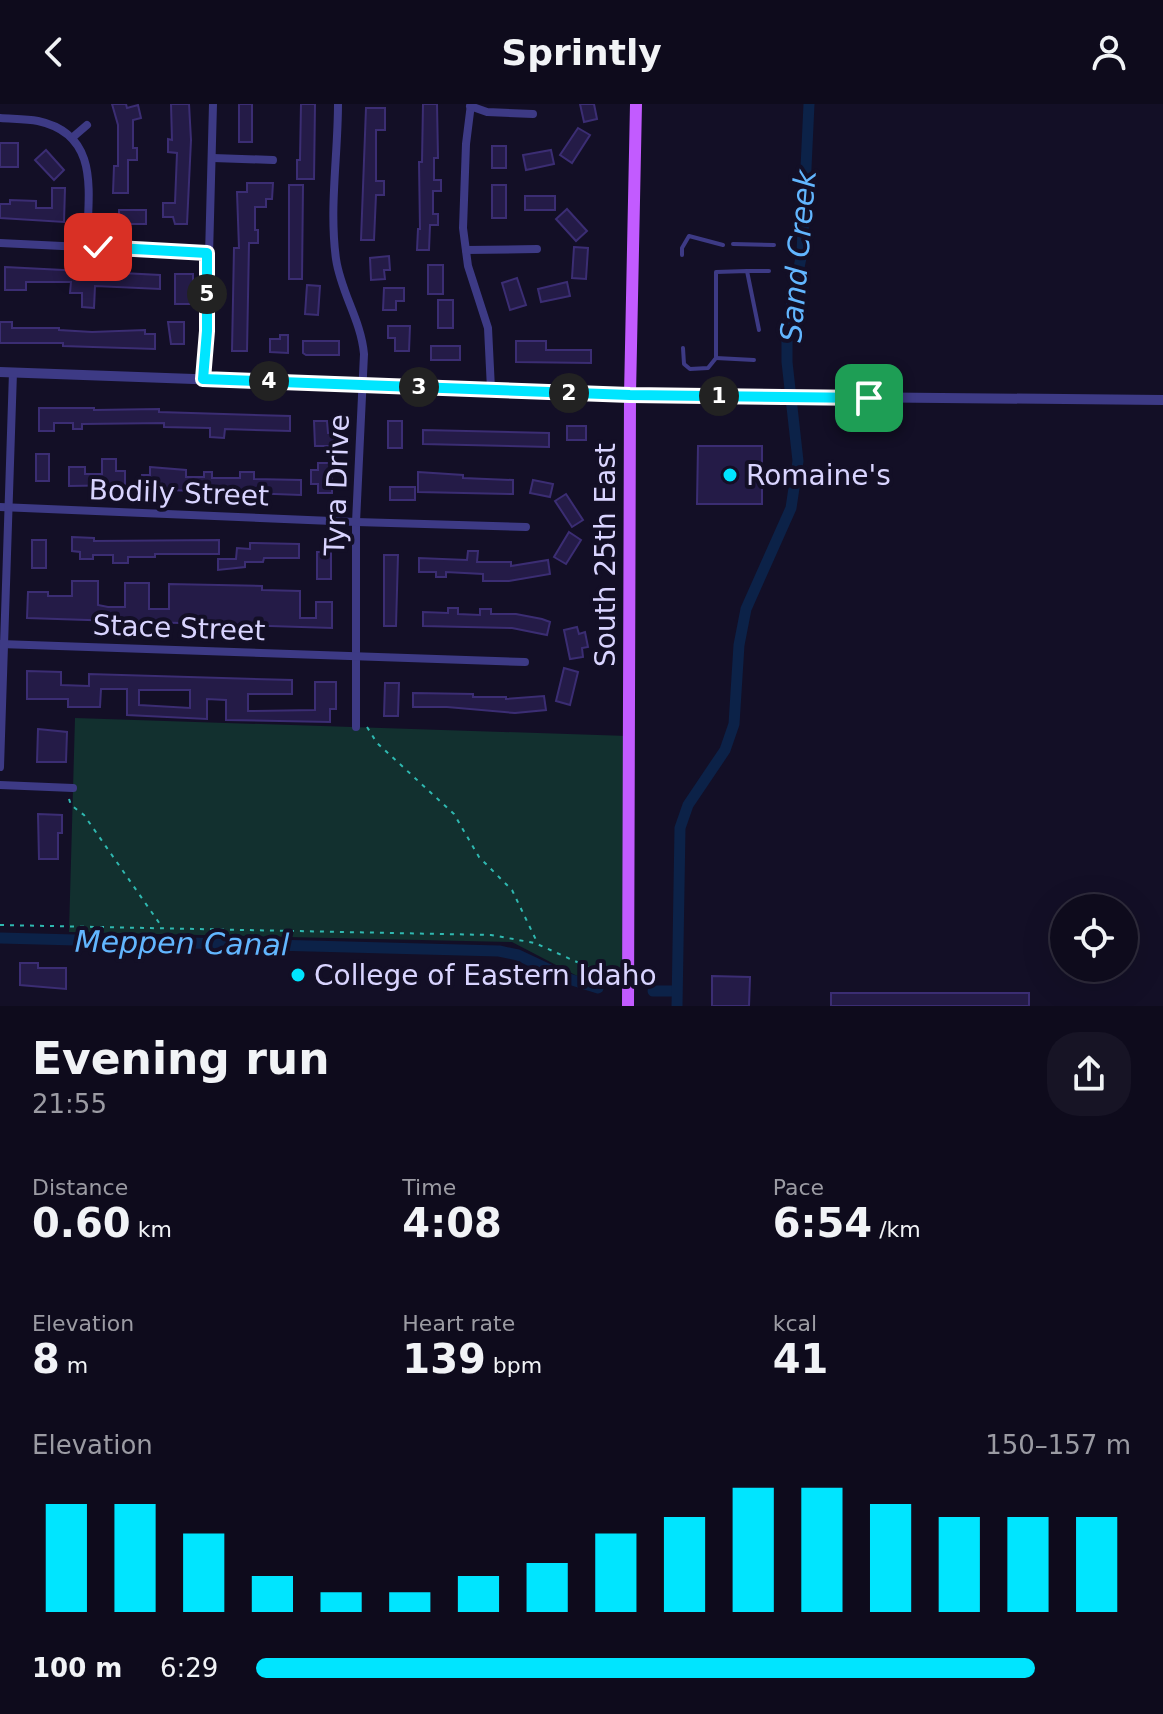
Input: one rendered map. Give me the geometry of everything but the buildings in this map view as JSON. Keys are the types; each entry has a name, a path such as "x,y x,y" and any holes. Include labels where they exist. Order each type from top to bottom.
{"main road":[{"name":"South 25th East","path":"628,1006 630,395 636,104"}],"street":[{"path":"203,379 213,104"},
{"name":"Tyra Drive","path":"338,104 334,239 341,282 362,340 356,522 356,727"},
{"path":"491,389 488,328 466,250 463,228 470,105 487,112 533,114"},
{"path":"0,118 37,121 73,137 82,150 88,167 87,247"},
{"path":"73,137 87,125"},
{"path":"213,158 273,160"},
{"path":"0,243 207,253"},
{"path":"466,250 537,249"},
{"path":"0,372 630,395 1163,400"},
{"path":"0,767 13,372"},
{"name":"Bodily Street","path":"0,507 526,527"},
{"name":"Stace Street","path":"3,644 525,662"},
{"path":"0,785 73,788"}],"lane":[{"path":"682,255 682,248 689,236 723,245"},
{"path":"733,244 774,245"},
{"path":"747,271 759,330"},
{"path":"683,348 684,364 690,369 708,368 716,358 716,272 769,271"},
{"path":"716,358 754,360"}],"path":[{"path":"367,727 377,743 454,814 479,857 512,890 538,944"},
{"path":"69,799 71,805 84,815 162,928"},
{"path":"0,925 491,935 538,944 590,968 629,969"}],"green space":[{"path":"75,718 628,736 628,982 581,978 512,942 69,932"}],"waterway":[{"name":"Sand Creek","path":"677,1006 680,828 688,805 725,750 734,724 739,645 746,609 791,508 798,461 787,362 787,326 802,253 809,104"},
{"name":"Meppen Canal","path":"0,938 499,951 518,955 569,979 598,988"},
{"path":"653,991 676,991"}],"place":[{"name":"Romaine's","path":"730,475"},
{"name":"College of Eastern Idaho","path":"298,975"}],"route":[{"path":"98,247 207,253 207,331 203,379 630,395 869,398"}]}
